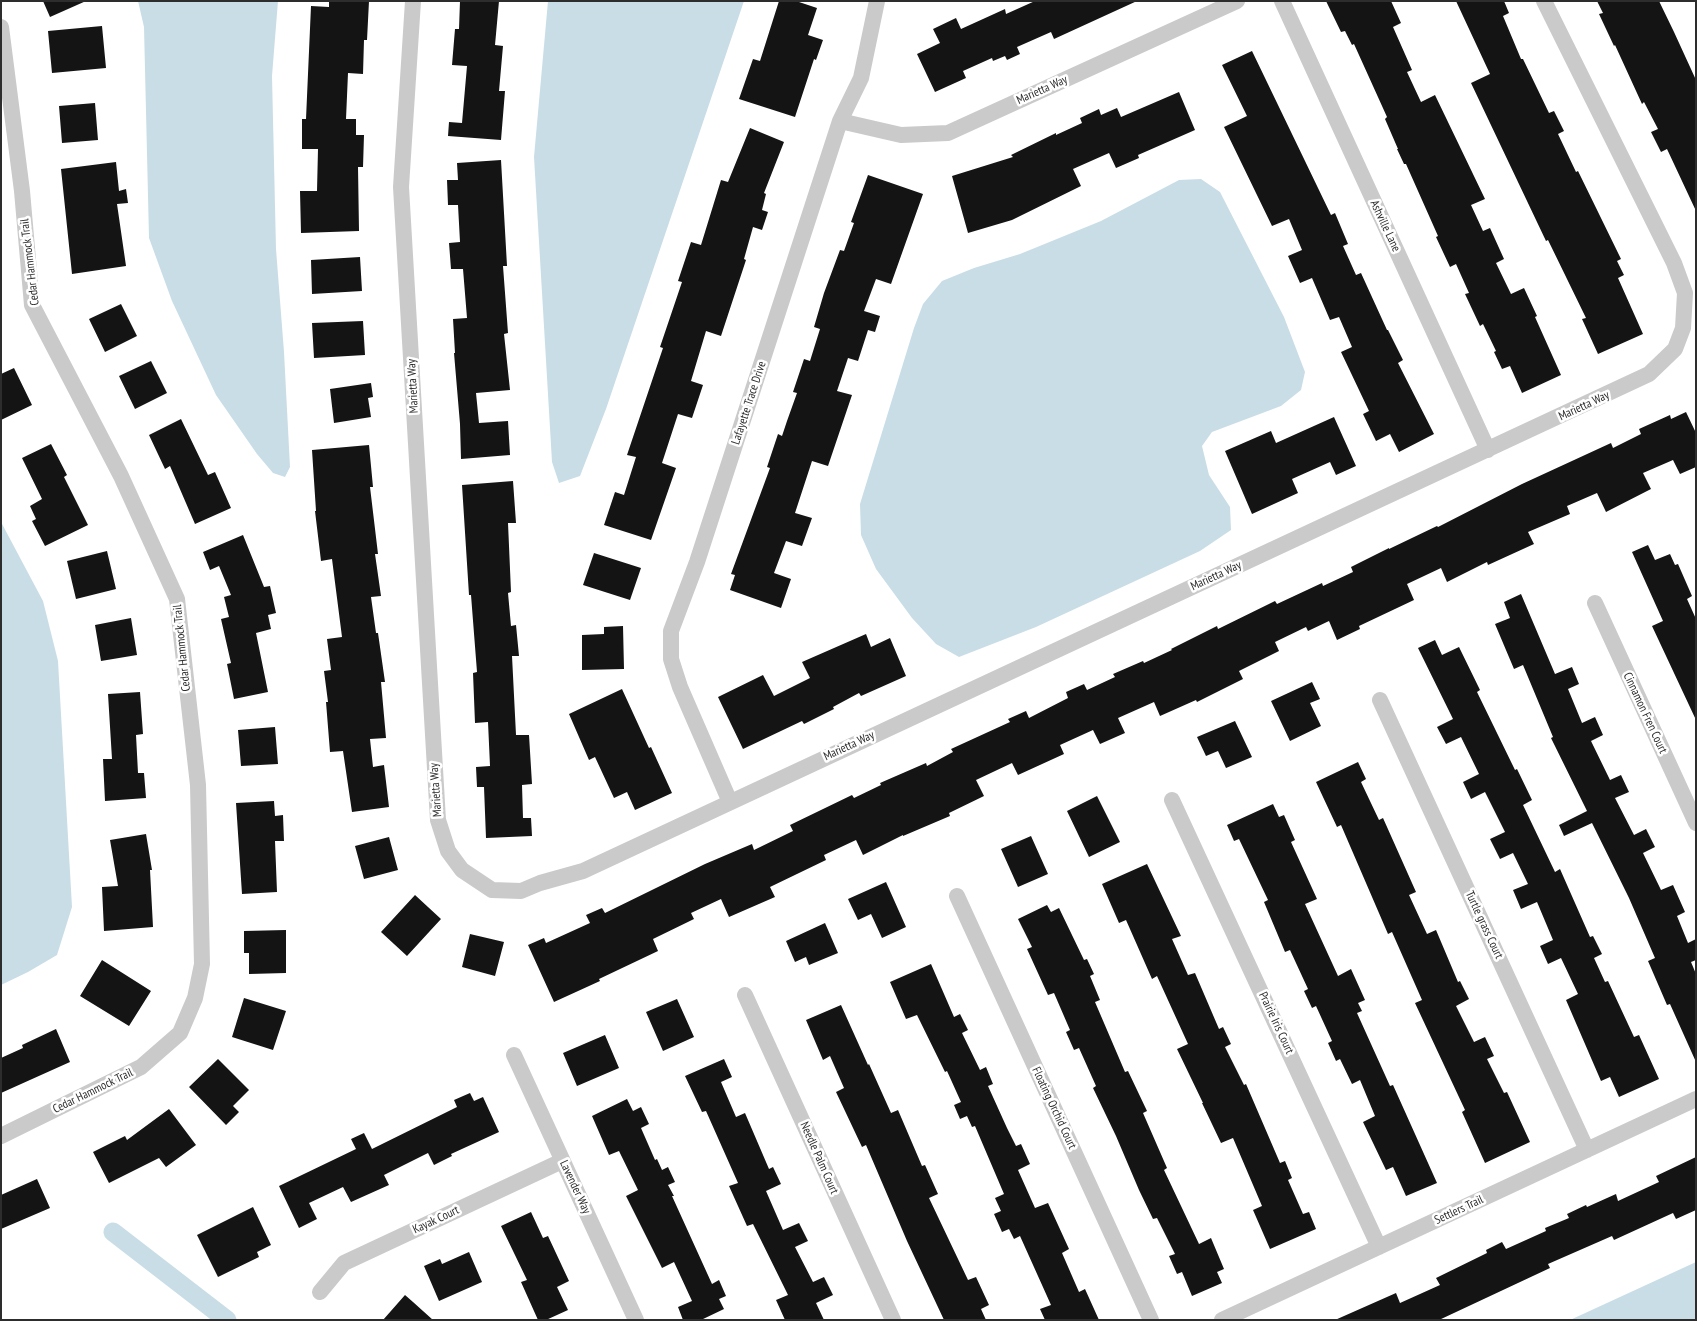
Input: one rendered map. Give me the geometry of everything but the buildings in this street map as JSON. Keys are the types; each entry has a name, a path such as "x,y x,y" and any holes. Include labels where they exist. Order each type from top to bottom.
{"street":[{"name":"Marietta Way","path":"413,1 401,187 438,820 448,850 462,870 492,890 521,891 583,871 1649,374 1675,349 1683,328 1685,293 1674,263 1544,1"},
{"name":"Lafayette Trace Drive","path":"730,802 680,687 671,659 671,631 697,562 840,121 861,78 877,1"},
{"name":"Marietta Way","path":"840,121 902,135 948,133 1237,1"},
{"name":"Ashville Lane","path":"1282,1 1488,450"},
{"name":"Cedar Hammock Trail","path":"1,27 22,191 32,305 121,476 177,599 198,785 202,964 195,998 180,1032 141,1067 1,1136"},
{"name":"Cinnamon Fren Court","path":"1595,603 1696,823"},
{"name":"Turtle grass Court","path":"1380,700 1587,1150"},
{"name":"Prairie Iris Court","path":"1172,800 1379,1247"},
{"name":"Floating Orchid Court","path":"957,896 1151,1320"},
{"name":"Needle Palm Court","path":"746,996 893,1320"},
{"name":"Lavender Way","path":"514,1055 636,1320"},
{"name":"Settlers Trail","path":"1222,1320 1696,1099"},
{"name":"Kayak Court","path":"320,1292 344,1263 562,1161"}],"water":[{"path":"138,1 278,1 272,76 276,249 290,467 285,477 273,473 257,454 216,395 172,301 149,238 144,27"},
{"path":"548,1 744,1 606,409 580,476 559,483 552,462 534,157"},
{"path":"1201,179 1220,192 1284,317 1305,372 1301,390 1281,406 1212,432 1202,446 1209,475 1230,507 1231,530 1200,551 1036,627 959,657 936,644 912,618 876,569 861,535 860,504 923,304 942,281 974,268 1020,254 1101,221 1179,180"},
{"path":"1,522 43,601 58,661 72,907 57,955 1,985"},
{"path":"1696,1262 1696,1320 1570,1320"}],"waterway":[{"path":"113,1232 227,1320"}]}
